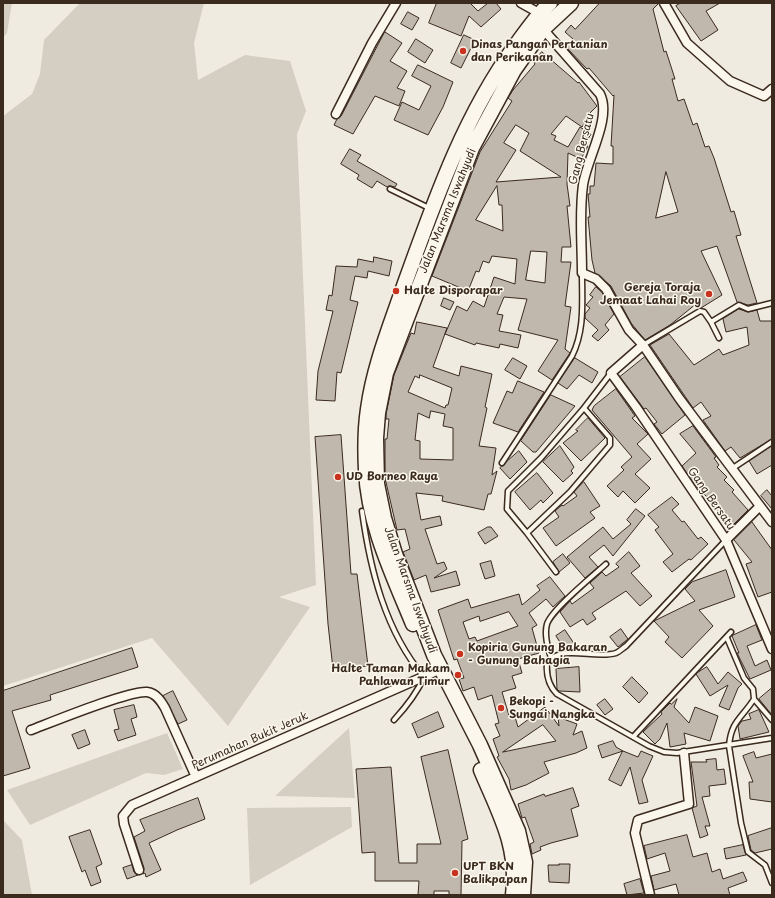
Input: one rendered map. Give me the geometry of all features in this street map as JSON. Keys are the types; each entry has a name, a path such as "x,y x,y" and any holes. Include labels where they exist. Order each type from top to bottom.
{"highway":[{"name":"Jalan Marsma Iswahyudi","path":"513,895 514,861 510,838 478,762 433,673 381,543 367,487 366,462 368,409 375,372 432,209 459,142 499,68 539,13 550,3"},
{"name":"Jalan Marsma Iswahyudi","path":"523,895 525,862 518,831 480,745 433,673 395,554 379,496 376,438 381,397 392,355 472,148 514,70 543,29 571,3"}],"street":[{"path":"336,114 372,43 396,3"},
{"path":"521,3 539,13"},
{"path":"664,3 687,43 730,81 764,96 772,89"},
{"name":"Gang Bersatu","path":"543,29 600,94 604,106 583,184 582,273"},
{"path":"582,273 596,280 606,289 629,330 643,345 679,398 772,521"},
{"path":"611,373 643,345"},
{"name":"Gang Bersatu","path":"611,373 636,407 726,540 772,649"},
{"path":"726,540 760,506"},
{"name":"Perumahan Bukit Jeruk","path":"139,870 124,824 123,816 126,811 137,802 433,673"},
{"path":"31,730 130,694 147,692 154,694 165,708 196,777"},
{"path":"650,895 635,833 638,820 689,804 684,752"}],"lane":[{"path":"390,189 432,209"},
{"name":"Gang Bersatu","path":"502,463 572,356 580,335 582,273"},
{"path":"711,322 739,305 748,309 772,303"},
{"path":"643,345 700,311 704,312 719,338"},
{"path":"556,572 528,533 507,509 508,491 541,458 584,408 611,373"},
{"path":"528,533 570,492 610,445 611,440 608,435 584,408"},
{"path":"733,468 772,442"},
{"path":"362,511 367,550 386,613 410,661 433,673 394,720"},
{"path":"726,540 626,646 616,653 560,654 551,658 547,663 546,670 554,691 633,737 664,752 684,752 730,746 772,738"},
{"path":"551,658 547,641 546,626 549,620 561,606 606,564"},
{"path":"633,737 731,632"},
{"path":"727,638 744,678 753,689 754,699 772,720"},
{"path":"754,699 733,726 730,746 741,823 748,852 765,865 772,883"}],"shaded area":[{"path":"3,3 12,3 7,33 3,38"},
{"path":"80,3 204,3 194,43 198,80 245,55 290,61 306,111 297,134 316,585 279,597 310,607 228,726 152,638 3,686 3,116 32,94 40,74 44,40"},
{"path":"349,728 355,798 275,796"},
{"path":"167,733 183,769 164,775 146,773 30,825 7,790"},
{"path":"351,807 352,827 250,885 247,808"},
{"path":"3,820 22,840 32,895 3,895"}],"building":[{"path":"437,3 470,3 478,11 488,3 496,3 501,9 481,27 469,16 461,36 429,23"},
{"path":"600,3 659,3 653,9 664,52 666,51 675,79 672,79 678,101 684,99 693,125 697,123 705,147 709,146 714,158 731,212 734,211 741,235 736,236 757,303 748,305 737,302 717,246 701,251 722,295 701,308 698,308 696,304 670,325 645,340 631,323 611,286 595,273 592,260 588,217 590,217 588,194 590,194 590,186 594,186 596,163 613,164 613,146 611,146 614,95 613,96 589,68 587,69 566,47 573,39 565,32 571,25 575,29","holes":["666,172 678,212 656,218"]},
{"path":"681,3 720,3 706,11 718,30 701,41 676,6"},
{"path":"408,12 419,18 412,30 401,24"},
{"path":"385,32 402,43 390,61 407,71 397,88 405,91 399,106 375,96 353,134 334,125 337,119 341,116"},
{"name":"Dinas Pangan Pertanian dan Perikanan","path":"464,35 475,40 461,68 451,63"},
{"path":"416,39 433,50 425,63 408,52"},
{"path":"542,52 578,83 579,82 597,106 587,116 589,117 582,127 566,116 551,134 556,136 554,140 568,147 580,127 591,134 585,144 588,146 581,159 568,153 567,184 570,206 567,206 571,247 562,247 561,262 571,262 565,306 571,307 565,349 570,353 552,380 538,371 558,340 518,330 527,299 504,297 497,314 503,315 499,331 521,335 518,348 500,344 499,348 476,343 475,345 445,334 457,306 467,311 473,301 484,307 494,277 515,284 517,259 492,256 489,263 483,261 479,272 476,271 468,291 432,276 480,152 512,101 508,98 535,64 534,62","holes":["516,125 529,133 520,151 561,177 496,182 516,150 504,143","497,186 499,205 502,205 503,231 476,220","531,251 547,252 545,283 526,280"]},
{"path":"418,65 453,82 443,107 428,135 394,120 402,102 419,110 431,86 412,76"},
{"path":"350,149 361,155 357,161 397,184 395,187 387,187 377,181 372,188 357,179 359,175 341,164"},
{"path":"374,257 392,261 389,276 368,271 367,278 355,276 350,300 358,302 341,373 337,372 335,401 316,400 318,371 333,311 326,310 329,295 332,296 336,266 357,267 358,259 373,262"},
{"path":"596,287 602,292 614,314 605,325 609,330 598,341 592,336 598,330 585,318 585,314 590,308 586,305 593,297 590,295"},
{"path":"444,298 454,302 450,310 441,306"},
{"path":"739,309 748,312 757,310 760,321 772,321 772,439 740,458 731,447 725,451 703,420 711,416 701,402 693,408 650,345 669,334 694,365 719,349 723,355 749,345 747,327 726,332 723,319"},
{"path":"417,322 447,328 433,367 459,376 461,366 492,374 479,446 496,448 492,475 497,471 491,494 488,494 484,510 442,501 443,496 416,493 421,520 440,516 442,525 425,529 437,564 444,562 447,569 434,578 456,571 460,585 431,592 426,575 414,580 403,552 410,549 405,529 397,530 385,478 385,439 387,439 389,419 386,419 386,414 394,375 411,333 414,334","holes":["420,375 452,388 448,405 446,405 445,408 408,392 415,376 419,378","431,411 445,414 443,426 453,428 453,460 420,459 420,441 415,440 418,413 429,418"]},
{"path":"645,357 685,415 662,434 654,424 657,422 646,408 644,409 620,377"},
{"path":"513,358 527,366 520,379 505,370"},
{"path":"575,358 598,372 592,383 579,375 567,389 558,383"},
{"path":"518,381 544,392 518,432 493,423 507,391 512,393"},
{"path":"616,389 635,416 632,418 648,434 637,444 651,459 635,474 650,488 635,503 623,491 618,497 607,486 624,470 621,467 632,457 592,410 594,406"},
{"path":"551,395 575,406 536,452 533,452 521,441"},
{"path":"588,418 605,438 581,461 563,443 578,431 576,430"},
{"path":"693,426 716,457 714,458 719,465 717,467 727,477 724,480 734,490 732,492 748,510 731,527 716,509 718,508 695,485 682,466 696,453 680,434"},
{"path":"341,435 351,574 357,574 368,666 333,669 328,624 315,437"},
{"path":"560,446 574,467 571,471 573,473 563,482 543,462"},
{"path":"772,446 772,465 757,474 749,461"},
{"path":"519,451 527,462 510,479 500,468"},
{"path":"537,473 553,493 543,503 541,500 530,510 515,492"},
{"path":"584,482 600,506 590,512 595,518 556,546 543,528 559,517 555,511 577,496 574,492"},
{"path":"767,490 772,496 772,509 761,496"},
{"path":"672,497 679,504 672,510 682,522 684,521 698,539 701,537 708,544 691,560 689,559 672,572 663,562 673,554 655,530 659,527 648,515"},
{"path":"636,509 645,516 613,556 604,545 589,557 598,567 585,578 567,557 603,527 613,539 631,524 627,520"},
{"path":"752,522 772,550 772,592 758,597 746,564 752,562 734,540"},
{"path":"488,527 491,527 498,536 485,544 478,533"},
{"path":"629,552 640,566 631,573 652,596 640,606 626,591 592,613 596,619 587,625 583,619 570,627 560,612 570,601 572,604 594,588 590,583 602,572 606,576 619,567 616,564"},
{"path":"563,554 570,563 559,572 553,562"},
{"path":"491,561 495,576 485,579 480,564"},
{"path":"726,570 735,597 699,610 713,626 682,658 665,642 669,637 654,621 695,601 685,589 692,582"},
{"path":"550,577 565,596 553,607 546,599 529,613 537,625 532,628 539,653 518,659 522,673 512,676 516,688 502,692 510,719 515,717 518,727 545,707 559,726 558,717 577,724 573,735 582,731 587,748 576,753 544,762 549,773 526,785 511,790 509,779 497,757 499,756 493,739 500,736 495,724 499,723 492,695 478,700 474,687 463,691 459,679 464,678 457,659 454,660 438,610 468,599 471,608 519,594 522,605 540,590 537,586","holes":["509,612 518,626 477,641 475,637 469,639 463,622 479,616 480,621","543,725 556,741 503,752"]},
{"path":"756,625 762,640 747,646 755,666 767,660 771,670 750,679 737,653 739,653 732,636"},
{"path":"621,629 628,639 618,647 610,637"},
{"path":"565,630 575,645 565,650 556,636"},
{"path":"132,648 138,667 50,695 51,700 12,711 30,768 3,776 3,691"},
{"path":"579,667 580,692 559,691 557,689 556,669"},
{"path":"707,667 718,684 728,672 742,684 738,688 729,710 719,706 728,685 710,696 696,674"},
{"path":"632,677 648,693 639,703 623,687"},
{"path":"772,688 772,715 759,699"},
{"path":"173,691 187,720 178,724 163,696"},
{"path":"605,699 613,709 605,715 597,705"},
{"path":"677,699 674,707 689,723 695,707 718,716 710,741 684,733 686,744 670,747 667,723 660,739 655,744 643,732 662,714 661,712 670,703 671,704"},
{"path":"134,705 137,717 131,719 136,735 118,741 114,730 119,729 114,710"},
{"path":"759,710 769,732 740,739 738,726 742,721 751,719 749,714"},
{"path":"438,712 444,727 418,738 412,724"},
{"path":"85,730 90,744 78,749 72,735"},
{"path":"613,741 616,747 623,751 602,758 598,746"},
{"path":"448,750 468,839 462,841 461,895 449,895 449,891 434,891 434,895 418,895 419,881 375,881 375,852 362,853 356,769 391,767 399,863 417,863 417,844 441,844 421,757"},
{"path":"623,751 638,757 641,751 653,756 642,780 648,802 639,804 630,767 621,786 609,780"},
{"path":"754,752 756,758 772,754 772,802 750,799 749,782 753,782 743,756"},
{"path":"716,759 717,770 724,769 726,784 709,786 710,796 702,797 710,826 705,826 708,835 700,838 692,808 697,806 691,762 707,762 706,760"},
{"path":"573,788 579,806 571,809 578,836 540,847 541,850 532,854 530,844 534,842 525,817 522,818 518,804 544,794 545,796"},
{"path":"198,798 205,819 149,843 161,870 146,877 145,873 143,874 144,868 134,837 145,831 140,820"},
{"path":"772,828 772,849 755,853 751,850 748,836"},
{"path":"90,830 102,864 96,867 101,882 91,886 85,870 82,872 69,837"},
{"path":"687,835 693,857 707,853 712,872 720,869 723,879 743,872 747,881 728,888 730,895 679,895 676,884 654,890 651,876 670,871 665,853 647,859 644,846"},
{"path":"743,845 746,855 726,859 724,849"},
{"path":"570,864 569,883 549,882 548,865"},
{"path":"132,865 134,872 138,875 127,879 123,868"},
{"path":"640,879 644,893 627,895 624,884"}],"place":[{"name":"Dinas Pangan Pertanian dan Perikanan","path":"463,51"},
{"name":"Halte Disporapar","path":"396,291"},
{"name":"Gereja Toraja Jemaat Lahai Roy","path":"709,294"},
{"name":"UD Borneo Raya","path":"338,477"},
{"name":"Kopiria Gunung Bakaran - Gunung Bahagia","path":"460,654"},
{"name":"Halte Taman Makam Pahlawan Timur","path":"458,675"},
{"name":"Bekopi - Sungai Nangka","path":"501,708"},
{"name":"UPT BKN Balikpapan","path":"455,873"}]}
